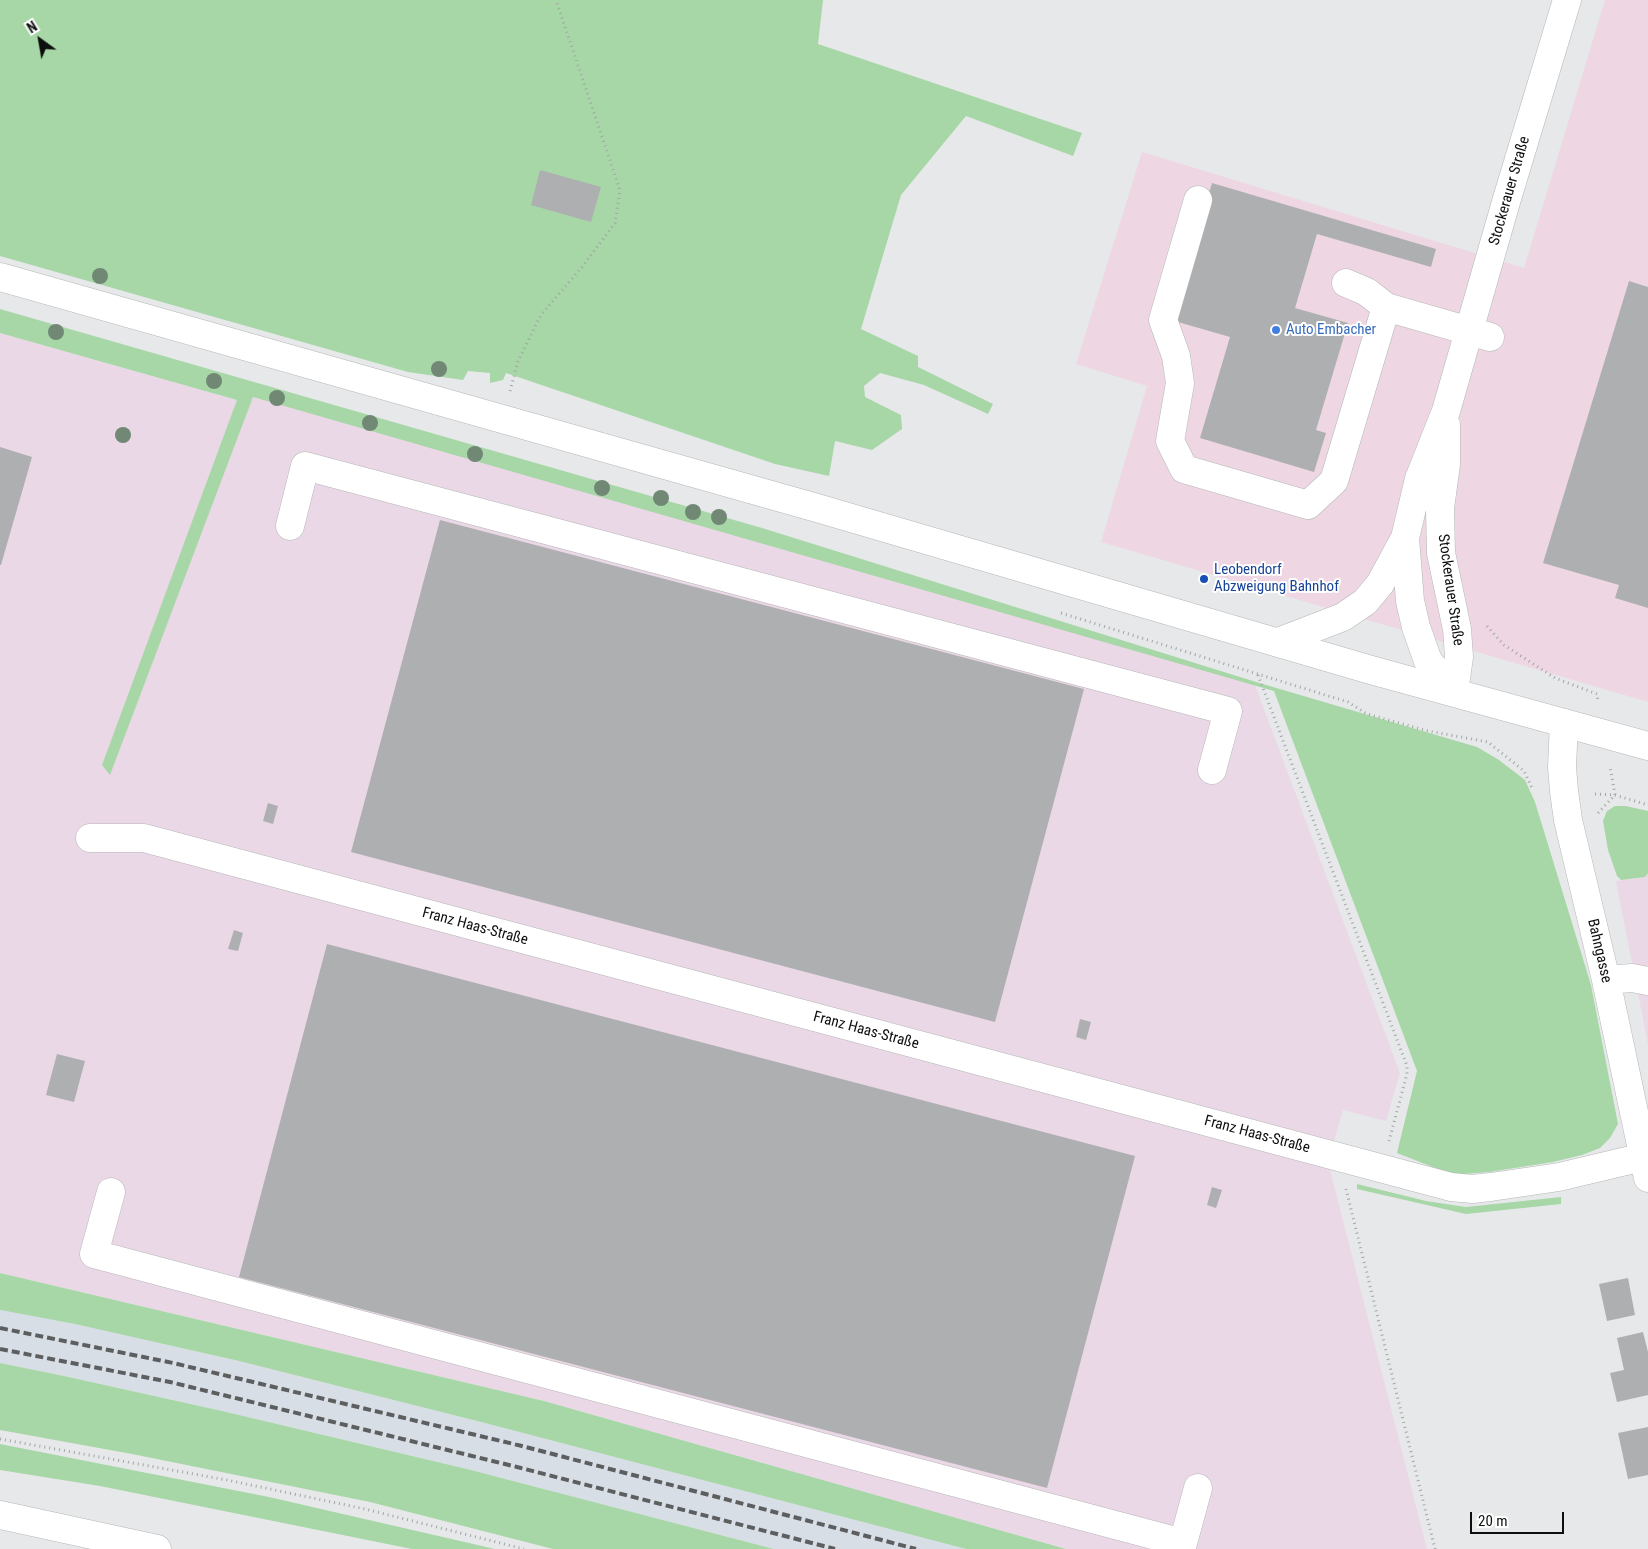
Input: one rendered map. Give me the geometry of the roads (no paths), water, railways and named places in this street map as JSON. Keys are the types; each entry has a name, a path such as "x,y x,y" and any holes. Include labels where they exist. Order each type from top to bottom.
{"main road":[{"name":"Stockerauer Straße","path":"1278,642 1343,617 1365,602 1380,584 1405,538 1419,479 1480,334 1506,202 1567,0"},
{"path":"1198,200 1163,320 1176,356 1180,384 1170,441 1184,469 1308,505 1334,481 1386,307"},
{"path":"0,277 826,511 1371,670 1648,746"},
{"path":"1346,283 1367,292 1386,307 1480,334"},
{"name":"Stockerauer Straße","path":"1446,411 1446,464 1440,508 1441,552 1457,629 1459,657 1454,692"},
{"path":"290,526 305,466 1228,711 1212,770"},
{"name":"Stockerauer Straße","path":"1405,538 1410,601 1416,627 1428,661 1454,692"},
{"name":"Bahngasse","path":"1564,723 1562,767 1568,820 1606,980 1646,1168"},
{"name":"Franz Haas-Straße","path":"90,838 144,838 1451,1187 1472,1189 1646,1168"},
{"path":"1606,980 1632,978 1648,981"},
{"path":"111,1192 94,1254 104,1257 1183,1543 1198,1488"},
{"path":"0,1515 157,1549"}],"railway":[{"path":"0,1328 173,1363 522,1446 916,1549"},
{"path":"0,1349 170,1382 517,1467 835,1549"}],"place":[{"name":"Auto Embacher","path":"1276,330"},
{"name":"Leobendorf Abzweigung Bahnhof","path":"1204,579"}]}
